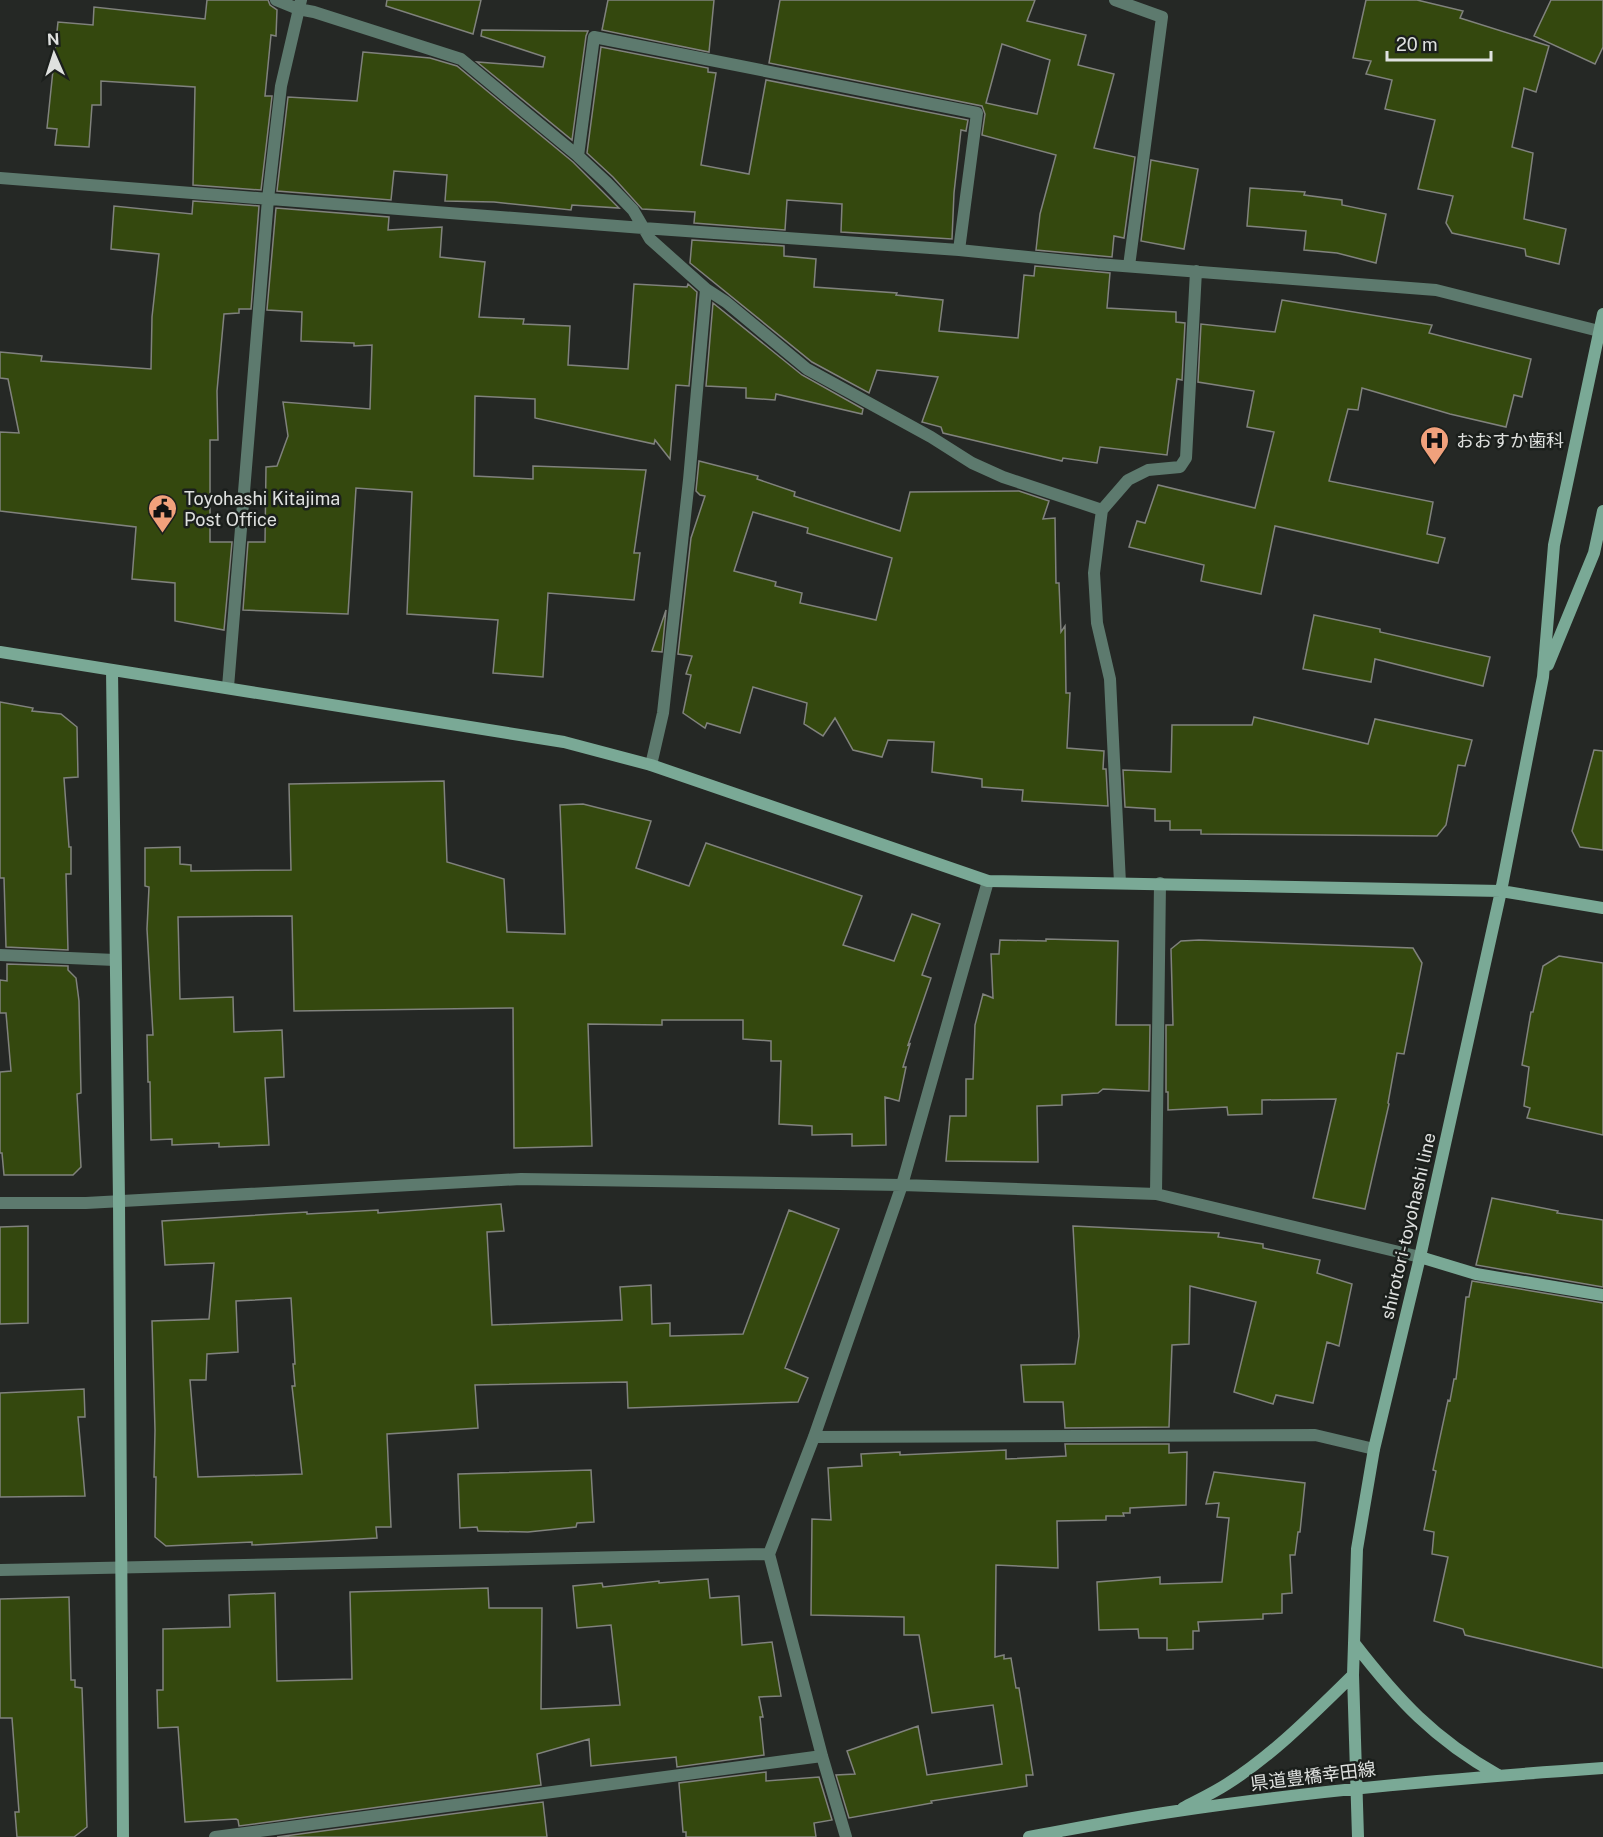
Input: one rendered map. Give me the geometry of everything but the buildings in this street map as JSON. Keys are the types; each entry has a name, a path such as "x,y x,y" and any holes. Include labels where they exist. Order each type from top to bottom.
{"street":[{"path":"276,0 281,4 299,5 314,12 461,59 578,156 633,210 650,239 706,289 726,302 807,369 931,437 972,463 1002,477 1102,510"},
{"path":"1115,0 1162,17 1129,266"},
{"path":"228,687 268,199 281,86 299,5"},
{"path":"578,156 594,37 977,113 959,250"},
{"path":"0,178 959,250 1436,290 1599,332"},
{"path":"1120,883 1110,679 1097,623 1094,573 1102,510 1128,480 1148,470 1180,467 1186,458 1196,271"},
{"path":"651,765 663,712 689,480 706,289"},
{"name":"shirotori-toyohashi line","path":"1358,1837 1353,1675 1357,1549 1374,1449 1420,1257 1501,891 1544,677 1554,544 1603,314"},
{"name":"shirotori-toyohashi line","path":"1544,677 1594,553 1603,511"},
{"path":"0,652 564,742 651,765 988,881 1501,891 1603,908"},
{"path":"112,670 119,1201 123,1837"},
{"path":"846,1837 822,1756 769,1554 814,1437 902,1185 988,881"},
{"path":"1156,1194 1160,884"},
{"path":"0,956 115,960"},
{"path":"0,1203 119,1201 521,1179 902,1185 1156,1194 1420,1257 1476,1274 1603,1295"},
{"path":"814,1437 1315,1435 1374,1449"},
{"path":"0,1570 769,1554"},
{"path":"1354,1643 1386,1685 1410,1711 1466,1758 1498,1775"},
{"path":"1176,1811 1226,1784 1255,1765 1287,1739 1353,1675"},
{"path":"215,1837 822,1756"},
{"name":"県道豊橋幸田線","path":"1029,1837 1176,1811 1356,1789 1498,1775 1603,1768"}],"place":[{"name":"おおすか歯科","path":"1435,466"},
{"name":"Toyohashi Kitajima Post Office","path":"163,534"}]}
